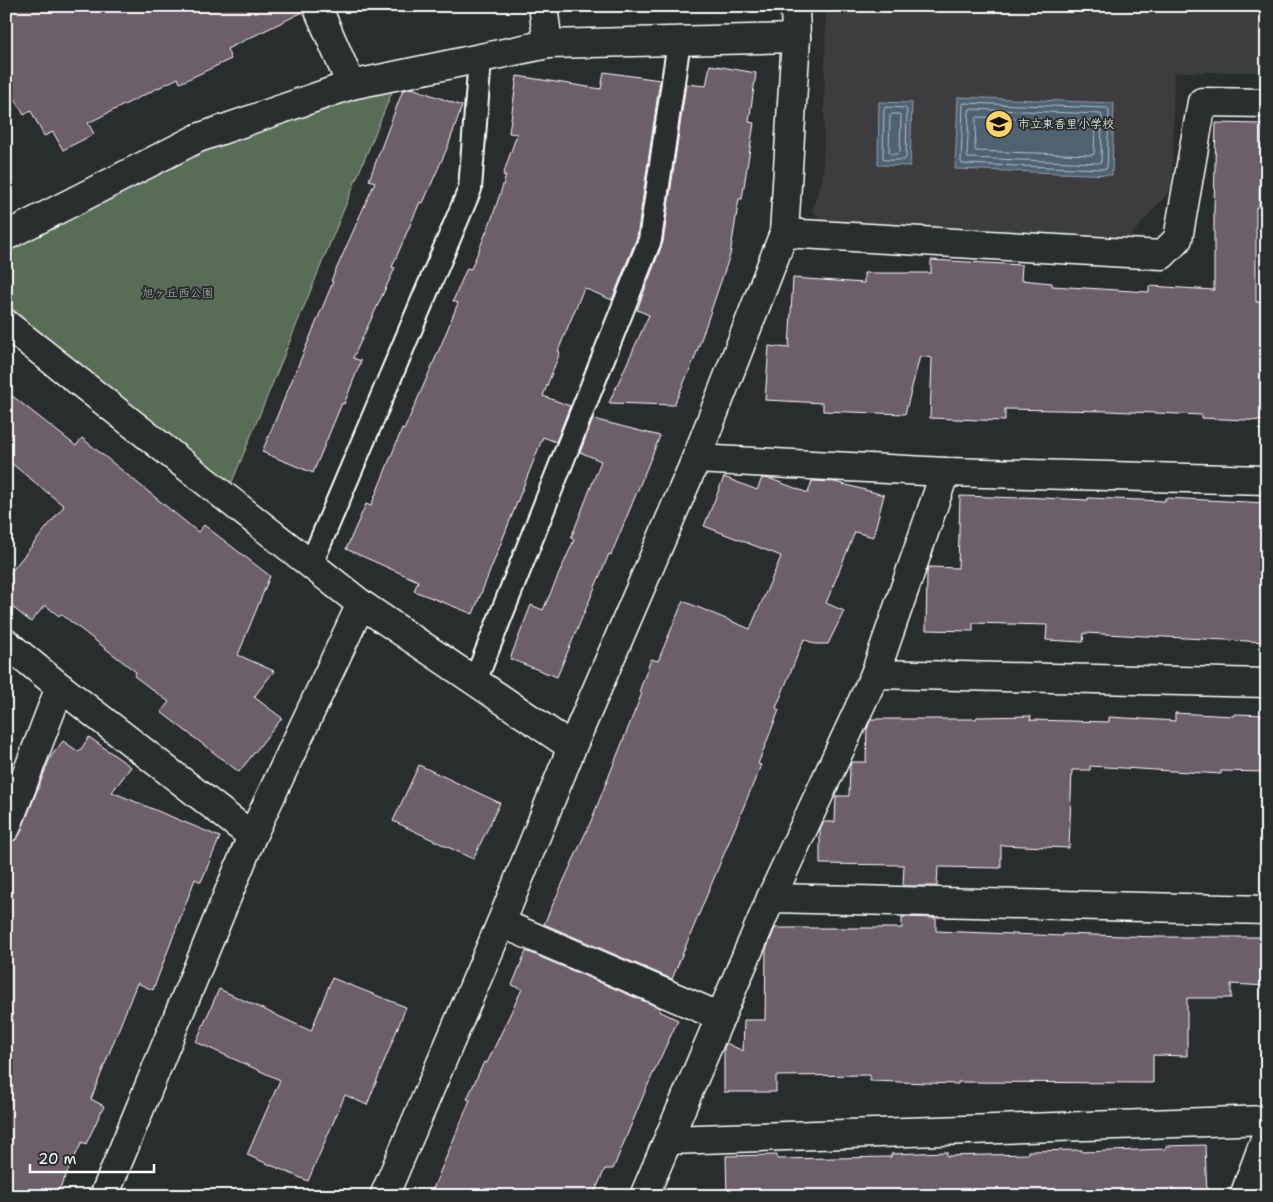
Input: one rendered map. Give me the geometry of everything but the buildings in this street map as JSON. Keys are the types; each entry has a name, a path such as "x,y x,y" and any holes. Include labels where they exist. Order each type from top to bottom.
{"street":[{"path":"316,6 351,85"},
{"path":"543,6 548,44"},
{"path":"384,1196 501,923 572,747 696,459 784,233 796,38 795,6"},
{"path":"6,236 198,138 351,85 548,44 796,38"},
{"path":"784,233 1162,255 1178,239 1202,102 1267,103"},
{"path":"6,324 361,604 572,747"},
{"path":"696,459 945,472 1267,480"},
{"path":"644,1196 771,898 875,674 945,472"},
{"path":"104,1196 252,836 361,604"},
{"path":"6,643 252,836"},
{"path":"875,674 1267,683"},
{"path":"6,828 60,687"},
{"path":"771,898 1267,910"},
{"path":"501,923 721,1017"},
{"path":"668,1140 1267,1120"},
{"path":"1244,1196 1267,1134"}],"lane":[{"path":"475,681 650,240 679,41"},
{"path":"311,564 470,189 480,58"}],"shaded area":[{"name":"市立東香里小学校","path":"826,6 1267,6 1267,72 1174,72 1172,188 1128,239 824,223 812,211 823,177"}],"green space":[{"name":"旭ヶ丘西公園","path":"399,75 230,487 95,381 6,303 6,238 190,153"}],"water":[{"path":"958,97 1114,103 1112,175 955,169"},
{"path":"879,102 912,103 910,166 878,165"}],"place":[{"name":"市立東香里小学校","path":"999,124"}]}
